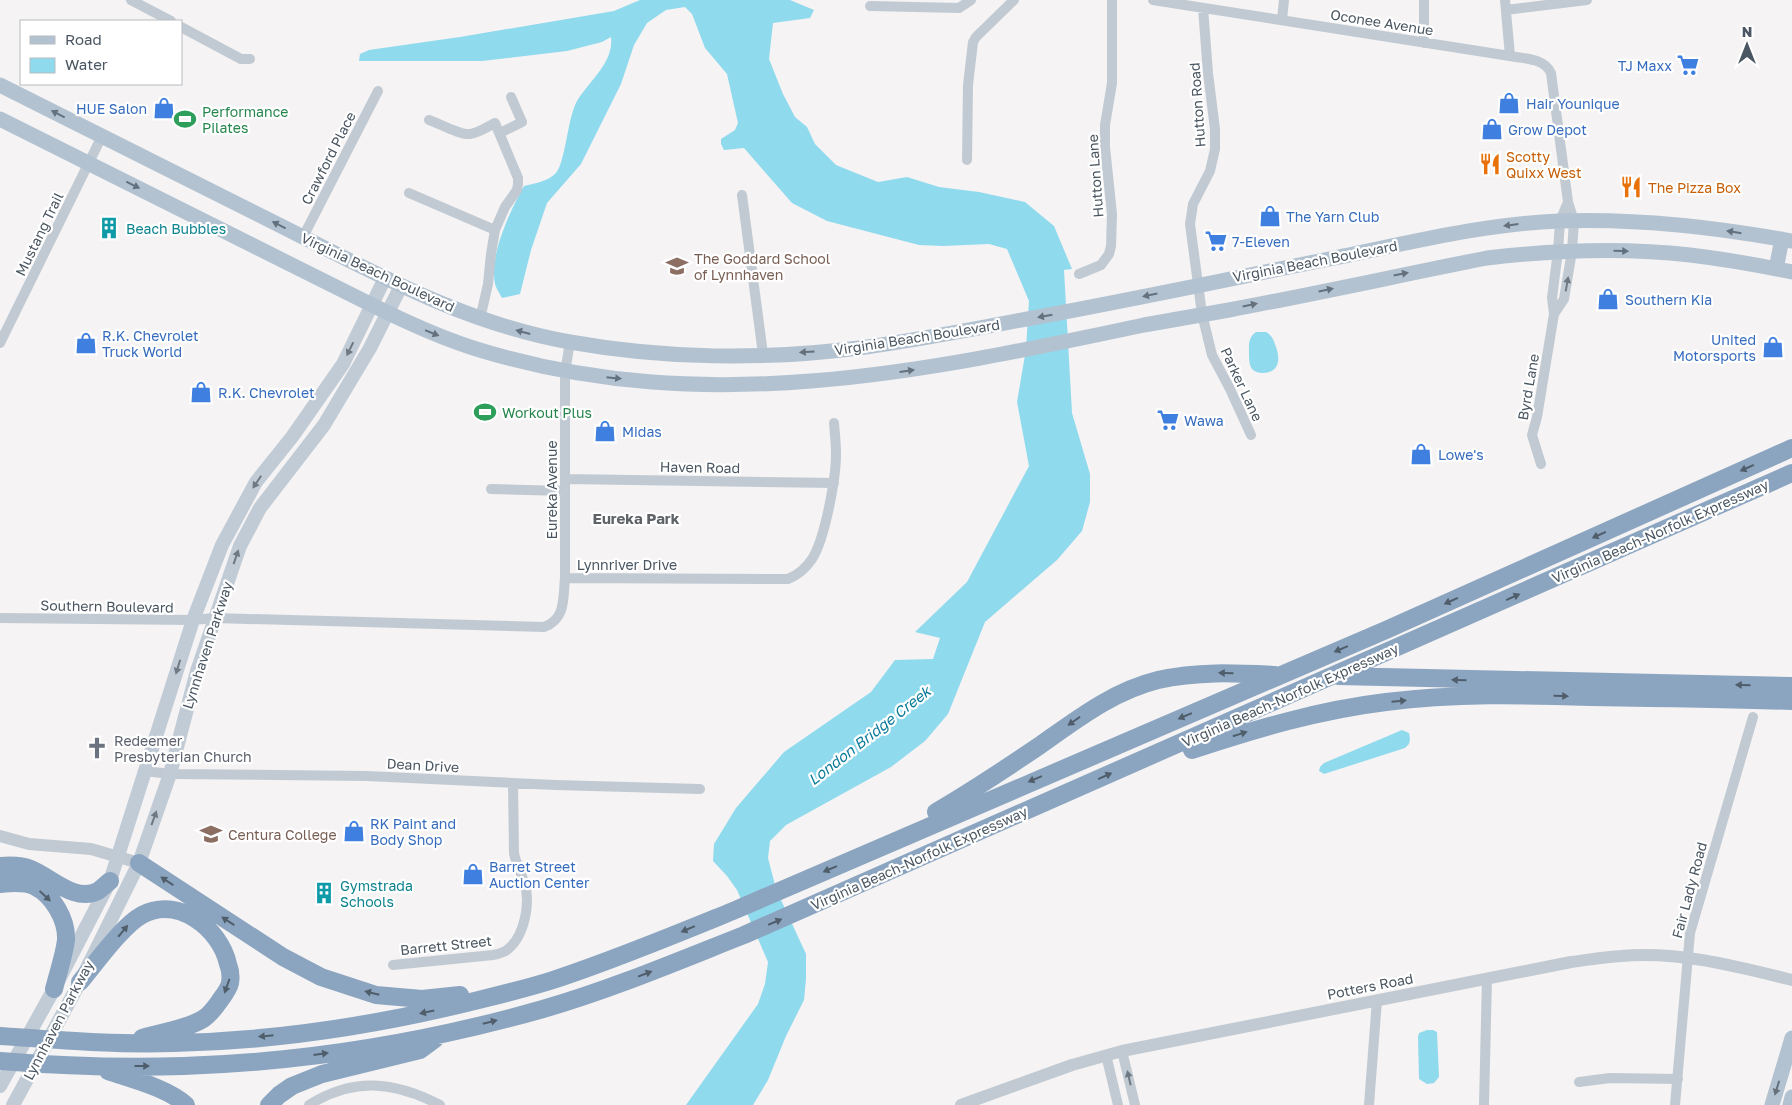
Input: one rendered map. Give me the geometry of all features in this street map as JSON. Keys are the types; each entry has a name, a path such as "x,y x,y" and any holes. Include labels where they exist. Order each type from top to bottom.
{"highway":[{"name":"Virginia Beach-Norfolk Expressway","path":"0,1036 80,1042 125,1043 228,1040 332,1029 411,1015 553,980 639,950 733,911 1386,630 1792,448"},
{"name":"Virginia Beach-Norfolk Expressway","path":"0,1061 93,1067 184,1066 284,1059 347,1051 442,1034 519,1015 573,999 626,981 805,909 1792,473"},
{"path":"867,853 971,792 1110,698 1137,686 1182,675 1218,673 1792,686"},
{"path":"1126,767 1302,716 1387,702 1476,695 1792,701"},
{"path":"139,862 283,957 321,977 376,995 422,999 525,988"},
{"path":"0,866 12,865 30,868 64,888 86,894 98,891 110,881"},
{"path":"0,884 34,886 46,895 58,909 66,927 66,941 54,989"},
{"path":"80,982 129,924 150,912 170,910 187,914 199,921 216,936 227,956 230,984 212,1012 203,1019 189,1025 125,1043"},
{"path":"269,1105 292,1086 322,1074 420,1050 442,1034"},
{"path":"93,1067 146,1084 179,1098 186,1105"}],"main road":[{"name":"Virginia Beach Boulevard","path":"0,85 303,238 441,304 480,319 535,335 617,349 664,353 762,354 856,348 924,338 1079,310 1447,235 1517,224 1567,221 1650,221 1787,240"},
{"path":"0,119 427,331 472,348 524,363 565,372 681,384 776,384 881,375 933,367 1487,258 1565,251 1616,250 1690,255 1792,272"},
{"path":"1776,269 1787,240"},
{"name":"Lynnhaven Parkway","path":"0,1086 54,989 110,881 193,620 222,545 256,482 301,425 343,364 385,278"},
{"name":"Lynnhaven Parkway","path":"13,1105 80,982 139,862 170,774 197,671 214,618 247,530 282,477 324,424 353,377 401,286"},
{"path":"1772,1105 1792,1038"},
{"path":"1790,1105 1792,1097"}],"street":[{"path":"131,0 168,20"},
{"path":"870,6 959,8 971,0"},
{"name":"Hutton Lane","path":"1079,274 1101,265 1109,254 1111,246 1112,214 1105,125 1112,83 1112,0"},
{"name":"Oconee Avenue","path":"1153,0 1510,56 1540,62 1547,66"},
{"path":"1282,20 1284,0"},
{"path":"1424,0 1424,43"},
{"path":"1510,56 1506,5 1587,0"},
{"path":"967,160 968,85 973,42 1010,4"},
{"name":"Hutton Road","path":"1198,285 1190,224 1191,213 1197,194 1210,171 1215,149 1215,129 1203,8"},
{"path":"182,28 241,59 250,59"},
{"name":"Byrd Lane","path":"1541,464 1532,436 1537,417 1554,314 1552,298 1565,251 1568,202 1555,97 1551,73 1547,66"},
{"name":"Crawford Place","path":"303,238 378,91"},
{"path":"500,133 522,122 511,97"},
{"path":"429,120 467,134 476,132 495,122 518,178 517,190 505,207 495,230 490,254 488,284 480,319"},
{"name":"Mustang Trail","path":"0,343 102,136"},
{"path":"409,193 495,230"},
{"path":"742,195 762,354"},
{"name":"Parker Lane","path":"1198,285 1202,314 1212,355 1251,435"},
{"name":"Eureka Avenue","path":"565,578 565,372 570,342"},
{"name":"Lynnriver Drive","path":"214,618 544,628 554,624 561,613 565,578 791,578 805,568 813,558 819,543 834,483 836,454 834,423"},
{"name":"Haven Road","path":"566,479 834,483"},
{"path":"491,489 565,491"},
{"name":"Southern Boulevard","path":"0,618 193,620 214,618"},
{"name":"Fair Lady Road","path":"1675,1105 1690,933 1753,717"},
{"name":"Dean Drive","path":"145,771 170,774 367,776 700,789"},
{"name":"Barrett Street","path":"393,965 493,955 502,953 514,944 525,920 527,901 524,880 516,863 514,853 513,783"},
{"path":"0,836 29,844 90,849 139,862"},
{"name":"Potters Road","path":"961,1105 1072,1064 1122,1051 1571,962 1621,956 1687,957 1737,966 1792,980"},
{"path":"1484,1105 1487,978"},
{"path":"1369,1105 1376,1000"},
{"path":"1122,1051 1135,1105"},
{"path":"1106,1055 1118,1105"},
{"path":"1579,1082 1610,1078 1678,1079"},
{"path":"309,1105 330,1093 364,1085 390,1086 406,1090 440,1105"}],"water":[{"name":"London Bridge Creek","path":"640,0 790,0 814,10 810,18 773,23 769,59 783,94 795,117 807,127 815,144 836,165 878,182 907,177 939,187 979,192 1025,202 1054,226 1072,269 1064,270 1072,413 1090,474 1090,502 1082,531 1057,560 985,622 948,714 925,741 891,767 786,825 770,841 768,858 776,889 806,954 806,979 804,1000 786,1036 768,1080 753,1105 686,1105 758,1004 765,984 768,962 737,890 713,861 714,844 736,808 784,752 871,692 895,660 933,659 940,638 915,632 967,582 1029,466 1017,402 1026,349 1029,301 1007,249 989,244 919,245 827,221 792,203 744,148 724,150 721,139 735,130 738,123 727,74 705,48 692,14 685,7 666,10 647,23 634,45 621,84 581,164 547,203 531,250 520,294 502,298 495,284 494,272 498,247 507,220 524,186 549,178 559,168 573,110 581,95 604,64 611,47 611,37 602,42 567,51 482,61 359,61 360,54 369,50 614,11"},
{"path":"1256,332 1266,332 1273,338 1277,349 1278,362 1271,371 1261,373 1254,371 1250,366 1250,341"},
{"path":"1402,730 1409,733 1410,739 1409,744 1405,748 1324,774 1319,771 1324,763"},
{"path":"1427,1030 1437,1032 1439,1077 1434,1083 1427,1084 1419,1079 1418,1037 1419,1033"}],"place":[{"name":"TJ Maxx","path":"1688,65"},
{"name":"Hair Younique","path":"1509,103"},
{"name":"HUE Salon","path":"164,108"},
{"name":"Performance Pilates","path":"185,119"},
{"name":"Grow Depot","path":"1492,129"},
{"name":"Scotty Quixx West","path":"1490,164"},
{"name":"The Pizza Box","path":"1631,187"},
{"name":"The Yarn Club","path":"1270,216"},
{"name":"Beach Bubbles","path":"109,228"},
{"name":"7-Eleven","path":"1216,241"},
{"name":"The Goddard School of Lynnhaven","path":"677,266"},
{"name":"Southern Kia","path":"1608,299"},
{"name":"R.K. Chevrolet Truck World","path":"86,343"},
{"name":"United Motorsports","path":"1773,347"},
{"name":"R.K. Chevrolet","path":"201,392"},
{"name":"Workout Plus","path":"485,412"},
{"name":"Wawa","path":"1168,420"},
{"name":"Midas","path":"605,431"},
{"name":"Lowe's","path":"1421,454"},
{"name":"Redeemer Presbyterian Church","path":"97,748"},
{"name":"RK Paint and Body Shop","path":"354,831"},
{"name":"Centura College","path":"211,834"},
{"name":"Barret Street Auction Center","path":"473,874"},
{"name":"Gymstrada Schools","path":"324,893"}],"district":[{"name":"Eureka Park","path":"636,518"}]}
